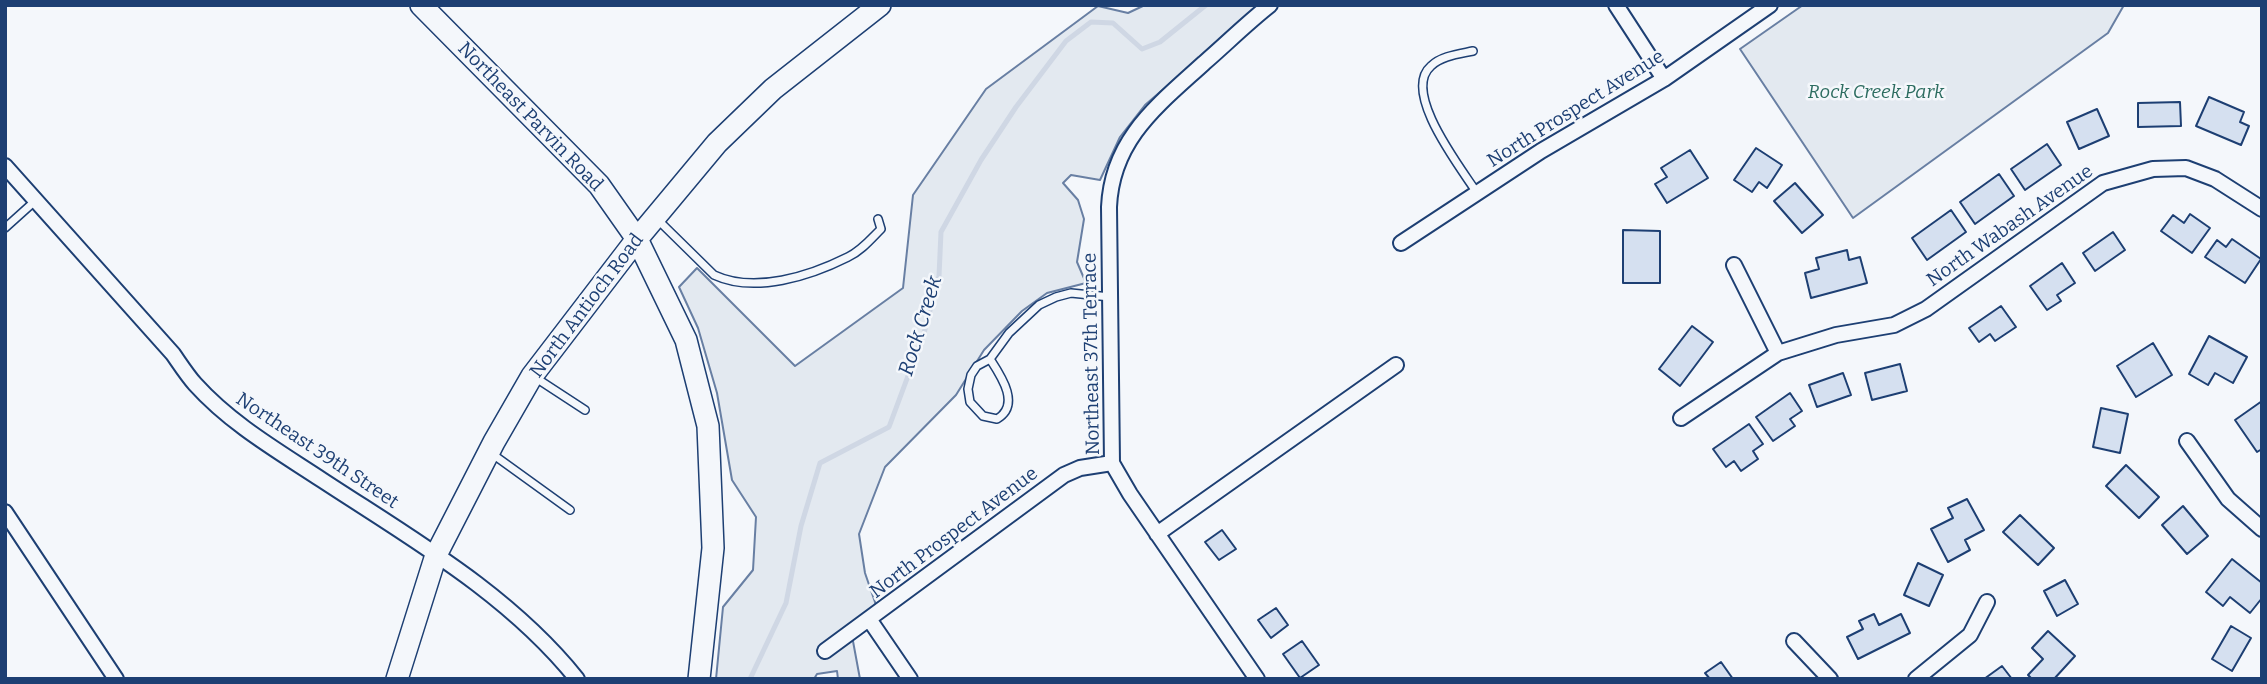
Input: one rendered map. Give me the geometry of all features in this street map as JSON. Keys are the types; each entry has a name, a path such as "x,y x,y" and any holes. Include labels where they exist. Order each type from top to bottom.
{"street":[{"name":"Northeast Parvin Road","path":"421,5 599,185 637,239 686,340 708,426 713,548 699,679"},
{"name":"Northeast 37th Terrace","path":"1257,679 1130,494 1112,463 1110,186 1127,142 1152,110 1270,5"},
{"path":"1616,5 1664,79"},
{"name":"North Prospect Avenue","path":"1401,243 1541,151 1664,79 1770,5"},
{"name":"North Antioch Road","path":"397,679 436,555 489,452 533,376 637,239 717,143 773,89 869,11"},
{"name":"Northeast 39th Street","path":"5,166 214,403 249,432 436,555 510,610 578,679"},
{"name":"North Wabash Avenue","path":"1681,418 1778,353 1836,335 1894,325 1926,309 2103,183 2153,169 2186,168 2215,178 2262,209"},
{"path":"1734,265 1778,353"},
{"path":"1157,534 1396,365"},
{"path":"2187,441 2228,499 2262,529"},
{"name":"North Prospect Avenue","path":"825,651 1064,475 1080,468 1112,463"},
{"path":"5,512 116,679"},
{"path":"1916,679 1970,635 1987,602"},
{"path":"869,619 910,679"},
{"path":"1794,641 1830,679"}],"lane":[{"path":"1472,51 1431,65 1424,75 1423,92 1428,115 1477,194"},
{"path":"5,228 36,200"},
{"path":"655,217 714,275 726,280 749,283 795,277 848,257 881,229 878,219"},
{"path":"990,359 1001,376 1009,405 1006,412 997,419 983,416 973,407 968,389 971,375 977,366 990,359 1009,333 1039,305 1071,293 1110,297"},
{"path":"533,376 585,410"},
{"path":"489,452 570,510"}],"green space":[{"path":"1145,5 1261,5 1145,105 1120,137 1100,180 1071,175 1063,183 1078,200 1084,219 1077,262 1086,283 1047,293 1022,311 984,350 956,395 885,467 859,534 865,573 876,605 850,625 860,679 838,679 837,671 817,674 814,679 716,679 723,607 753,570 756,517 732,480 717,393 698,328 679,287 697,268 795,366 903,288 913,195 986,89 1098,6 1128,13"},
{"name":"Rock Creek Park","path":"1803,5 2124,5 2108,33 1853,218 1740,49"}],"building":[{"path":"2209,97 2244,112 2240,122 2249,126 2241,145 2196,126"},
{"path":"2180,102 2181,126 2138,127 2138,103"},
{"path":"2097,109 2109,136 2079,149 2067,122"},
{"path":"2047,144 2061,165 2025,190 2011,169"},
{"path":"1756,148 1782,165 1767,188 1759,182 1752,192 1734,180"},
{"path":"1690,150 1708,178 1667,203 1655,184 1667,177 1661,168"},
{"path":"1999,174 2014,196 1975,224 1960,202"},
{"path":"1795,183 1823,215 1802,233 1774,201"},
{"path":"1951,210 1966,232 1927,260 1912,238"},
{"path":"2190,214 2210,228 2192,253 2161,231 2173,215 2184,223"},
{"path":"1623,230 1660,231 1660,283 1623,283"},
{"path":"2113,232 2125,250 2095,271 2083,253"},
{"path":"2232,239 2261,259 2245,283 2205,257 2217,240 2226,247"},
{"path":"1847,250 1849,260 1860,257 1867,283 1811,298 1805,273 1819,269 1816,258"},
{"path":"2062,263 2075,283 2057,295 2061,301 2047,310 2030,286"},
{"path":"2001,306 2016,327 1995,341 1990,334 1979,342 1969,328"},
{"path":"1692,326 1713,342 1680,386 1659,369"},
{"path":"2209,336 2247,357 2233,383 2215,373 2208,385 2189,374"},
{"path":"2153,343 2172,375 2136,397 2117,366"},
{"path":"1900,364 1907,391 1872,400 1865,373"},
{"path":"1843,373 1851,395 1817,407 1809,385"},
{"path":"1790,393 1802,411 1790,419 1795,426 1773,441 1756,417"},
{"path":"2262,401 2262,449 2257,452 2235,420"},
{"path":"2101,408 2128,414 2120,453 2093,447"},
{"path":"1749,424 1763,444 1753,451 1758,459 1741,471 1734,461 1726,467 1713,449"},
{"path":"2126,465 2159,497 2139,518 2106,486"},
{"path":"1967,499 1984,530 1965,540 1970,550 1948,562 1931,529 1953,518 1948,508"},
{"path":"2183,506 2208,536 2187,554 2162,525"},
{"path":"2020,515 2054,548 2038,565 2003,532"},
{"path":"1222,530 1236,549 1219,560 1205,542"},
{"path":"2232,559 2262,583 2262,598 2250,613 2230,597 2223,606 2206,592"},
{"path":"1918,563 1943,575 1929,606 1904,595"},
{"path":"2065,580 2078,604 2057,616 2044,591"},
{"path":"1276,608 1288,625 1271,638 1258,620"},
{"path":"1874,614 1879,625 1901,614 1910,633 1858,659 1847,637 1863,629 1859,621"},
{"path":"2231,626 2251,638 2232,671 2212,659"},
{"path":"2048,631 2075,656 2054,679 2032,679 2028,675 2043,659 2032,648"},
{"path":"1302,641 1319,665 1300,678 1283,654"},
{"path":"1721,662 1733,679 1710,679 1705,673"},
{"path":"2002,666 2012,679 1984,679"}],"waterway":[{"name":"Rock Creek","path":"750,679 786,603 801,526 820,463 889,427 924,333 939,276 941,232 981,160 1016,107 1066,41 1091,22 1113,23 1142,49 1160,42 1206,5"}]}
